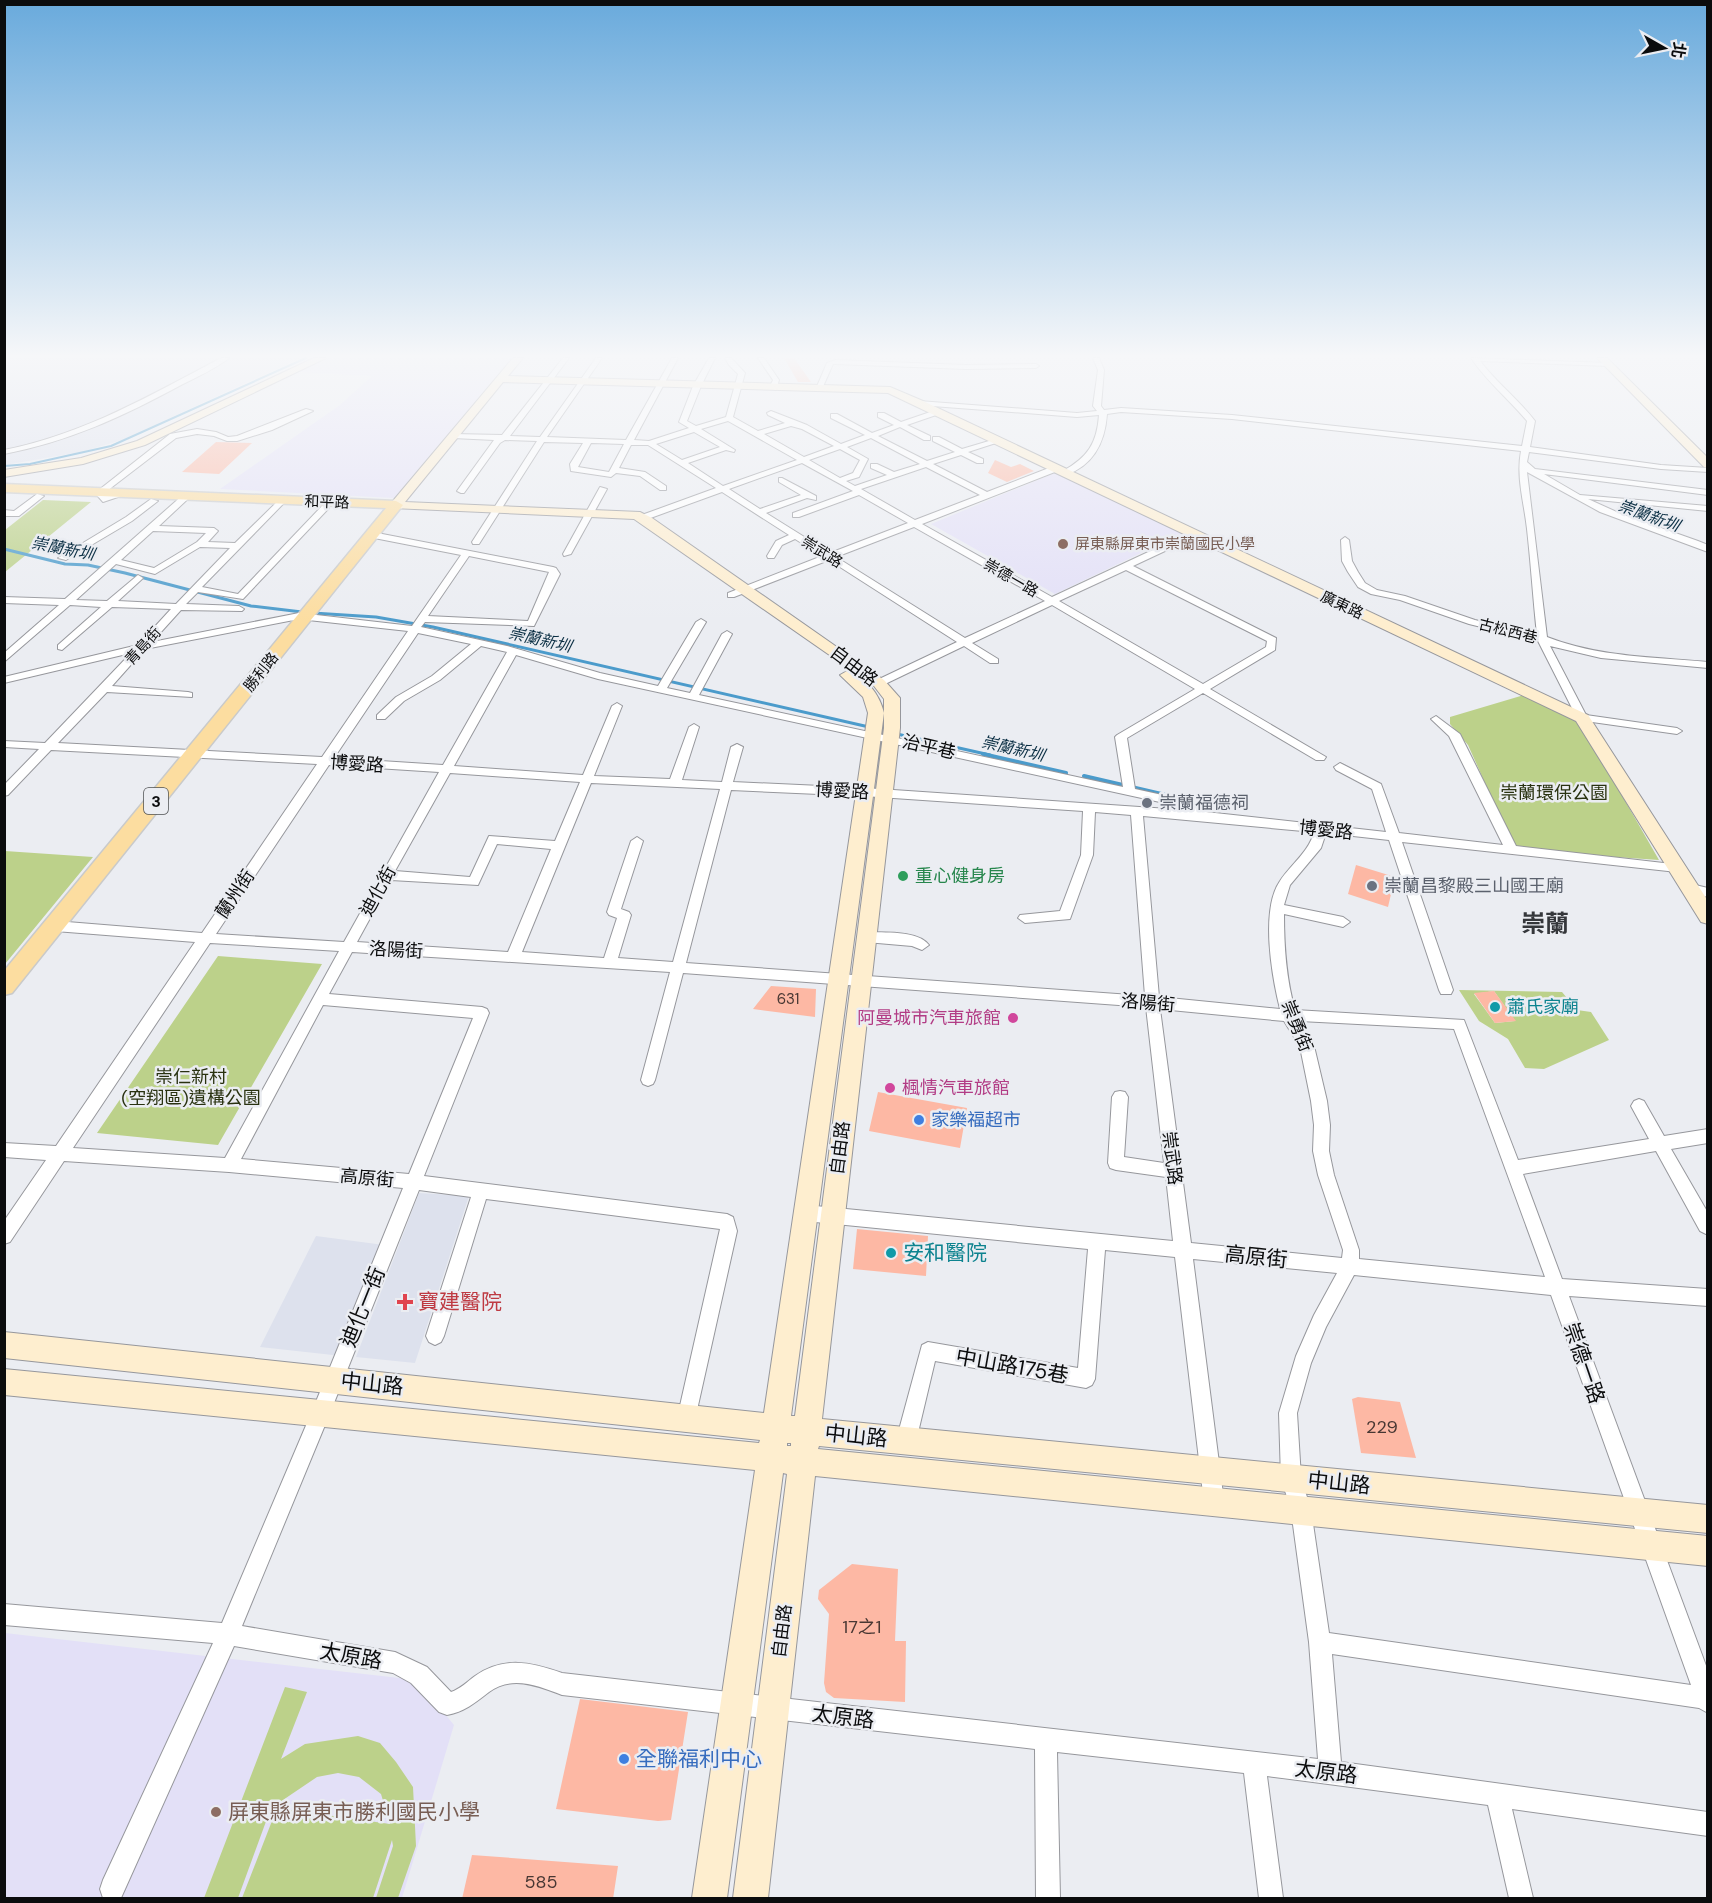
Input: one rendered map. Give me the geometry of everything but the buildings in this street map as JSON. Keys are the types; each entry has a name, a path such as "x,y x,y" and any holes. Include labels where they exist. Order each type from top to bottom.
{"main road":[{"name":"和平路","path":"4,488 154,501 184,499"},
{"name":"和平路","path":"4,494 101,496 118,494 394,508"},
{"name":"和平路","path":"279,503 325,508 394,508"},
{"name":"勝利路","path":"7,980 55,926 394,508"}],"street":[{"path":"4,452 29,447"},
{"path":"4,472 76,459 119,447"},
{"path":"4,472 83,461 129,447"},
{"path":"101,496 158,447"},
{"name":"勝利路","path":"394,508 444,447"},
{"path":"462,491 493,447"},
{"path":"476,542 537,447"},
{"path":"584,447 573,465 573,469 642,474 663,488"},
{"path":"612,472 627,447"},
{"name":"崇武路","path":"656,447 994,661"},
{"path":"681,463 729,448 727,447"},
{"name":"崇德一路","path":"780,447 915,522 1320,757"},
{"path":"642,522 722,489 844,447 863,460 856,475 838,481"},
{"path":"894,447 987,495"},
{"path":"952,447 980,461"},
{"path":"769,500 797,516 893,475 974,447"},
{"name":"廣東路","path":"1010,447 1582,718"},
{"path":"731,595 987,495 1086,462 1096,447"},
{"path":"1504,447 1661,468 1707,470"},
{"path":"1689,447 1707,465"},
{"path":"1524,449 1542,639 1582,718 1677,868 1703,903"},
{"path":"874,466 893,475"},
{"path":"1525,467 1707,493"},
{"path":"1525,467 1604,510 1650,528 1687,539 1707,549"},
{"path":"782,480 825,505"},
{"path":"567,554 603,489"},
{"path":"759,512 808,495"},
{"path":"1575,495 1707,509"},
{"path":"4,513 16,514 40,496"},
{"path":"4,659 184,499"},
{"path":"63,558 129,519 154,501"},
{"name":"青島街","path":"4,792 279,503"},
{"path":"194,591 240,597 325,508"},
{"name":"和平路","path":"394,508 588,517 625,523 642,522"},
{"name":"自由路","path":"642,522 879,683 892,698 890,734 874,793 838,980 709,1899"},
{"name":"自由路","path":"642,522 731,595 805,644 868,692 875,702 874,793 866,937 750,1899"},
{"path":"151,528 214,531 200,544 237,546"},
{"path":"879,683 1194,534"},
{"path":"4,680 142,647 309,614 419,624 531,624 555,574 553,570 372,535"},
{"path":"771,556 779,543 795,535"},
{"name":"古松西巷","path":"1345,540 1347,561 1361,585 1472,622 1542,639 1563,647 1601,655 1707,665"},
{"path":"108,566 155,571 197,545"},
{"name":"蘭州街","path":"4,1236 468,552"},
{"path":"1125,566 1272,640 1271,648 1121,737 1128,787"},
{"path":"62,647 138,578"},
{"path":"4,600 239,609"},
{"path":"664,684 701,622"},
{"name":"治平巷","path":"419,624 479,643 619,681 664,684 756,709 873,730 1128,787 1172,801 1205,816"},
{"path":"696,691 727,633"},
{"path":"381,717 400,699 436,678 479,643"},
{"name":"迪化街","path":"229,1165 387,874 513,651"},
{"path":"104,689 188,695"},
{"path":"513,957 617,706"},
{"path":"1582,718 1677,731"},
{"path":"1436,719 1454,734 1512,850"},
{"path":"675,782 694,727"},
{"name":"博愛路","path":"4,744 194,756 325,761 587,779 874,793 1205,816 1677,868"},
{"path":"648,1080 737,747"},
{"path":"1340,767 1377,786 1446,990"},
{"path":"1025,918 1065,916 1087,855 1089,809"},
{"name":"崇武路","path":"1137,813 1152,1002 1214,1502"},
{"name":"崇勇街","path":"1321,830 1317,845 1284,884 1277,908 1276,938 1280,980 1289,1016 1307,1046 1319,1101 1321,1151 1326,1175 1348,1237 1351,1250 1350,1266"},
{"path":"387,874 474,882 493,839 559,846"},
{"path":"609,964 624,915 614,912 637,841"},
{"path":"1277,908 1343,922"},
{"name":"洛陽街","path":"55,926 1152,1002 1289,1016 1459,1024"},
{"path":"866,937 914,941 922,945"},
{"name":"迪化一街","path":"112,1890 228,1634 321,1413 482,1013 319,999"},
{"name":"崇德一路","path":"1459,1024 1514,1168 1707,1699"},
{"path":"1120,1097 1116,1163 1174,1171"},
{"path":"1639,1106 1706,1226"},
{"path":"1514,1168 1707,1136"},
{"name":"高原街","path":"4,1150 229,1165 414,1182 727,1222 729,1231 686,1419"},
{"path":"435,1336 481,1190"},
{"name":"高原街","path":"805,1213 1557,1287 1707,1298"},
{"name":"中山路175巷","path":"906,1441 928,1351 1086,1379 1097,1241"},
{"path":"1330,1772 1320,1642 1301,1510 1291,1478 1288,1413 1302,1362 1320,1321 1350,1266"},
{"name":"中山路","path":"4,1345 686,1419 773,1443 803,1461 1707,1551"},
{"name":"中山路","path":"4,1382 321,1413 773,1443 807,1431 1707,1519"},
{"name":"太原路","path":"4,1614 228,1634 395,1663 419,1675 447,1704 459,1702 498,1674 512,1671 533,1674 562,1684 1330,1772 1707,1824"},
{"path":"1320,1642 1707,1699"},
{"path":"1046,1740 1048,1899"},
{"path":"1254,1764 1271,1899"},
{"path":"1497,1795 1521,1899"}],"shaded area":[{"path":"5,447 99,447 81,452 5,465"},
{"path":"280,447 437,447 394,498 220,489"},
{"name":"屏東縣屏東市崇蘭國民小學","path":"1057,472 1183,533 1055,594 931,524"},
{"name":"寶建醫院","path":"419,1193 469,1196 415,1363 356,1357"},
{"name":"寶建醫院","path":"316,1236 384,1245 342,1356 260,1347"},
{"name":"屏東縣屏東市勝利國民小學","path":"5,1633 417,1680 454,1725 402,1898 5,1898"}],"green space":[{"path":"43,500 91,502 5,572 5,530"},
{"name":"崇蘭環保公園","path":"1524,695 1578,719 1659,860 1515,850 1468,745 1450,724 1450,717"},
{"path":"5,851 93,857 4,964"},
{"name":"崇仁新村 (空翔區)遺構公園","path":"218,956 322,964 218,1145 97,1133"},
{"path":"1459,990 1562,992 1577,1010 1591,1012 1609,1040 1544,1069 1525,1068 1508,1039 1479,1021","holes":["1494,991 1515,1021 1495,1023 1474,994"]},
{"path":"285,1687 307,1692 281,1759 305,1744 358,1736 380,1743 413,1787 416,1846 398,1898 376,1898 393,1846 392,1840 373,1898 242,1898 277,1808 390,1824 381,1794 359,1777 338,1773 317,1777 283,1800 268,1816 238,1898 204,1898"}],"waterway":[{"path":"4,466 30,464 107,447"},
{"name":"崇蘭新圳","path":"4,549 65,564 88,565 125,573 251,606 302,612"},
{"name":"崇蘭新圳","path":"313,613 376,617 433,627 869,727"},
{"name":"崇蘭新圳","path":"897,734 990,755"},
{"name":"崇蘭新圳","path":"983,754 1066,773"},
{"name":"崇蘭新圳","path":"1084,776 1170,796"}],"place":[{"name":"屏東縣屏東市崇蘭國民小學","path":"1063,544"},
{"name":"崇蘭福德祠","path":"1147,803"},
{"name":"重心健身房","path":"903,876"},
{"name":"崇蘭昌黎殿三山國王廟","path":"1372,886"},
{"name":"蕭氏家廟","path":"1495,1007"},
{"name":"阿曼城市汽車旅館","path":"1013,1018"},
{"name":"楓情汽車旅館","path":"890,1088"},
{"name":"家樂福超市","path":"919,1120"},
{"name":"安和醫院","path":"891,1253"},
{"name":"寶建醫院","path":"405,1302"},
{"name":"全聯福利中心","path":"624,1759"},
{"name":"屏東縣屏東市勝利國民小學","path":"216,1812"}],"district":[{"name":"崇蘭","path":"1545,924"}]}
